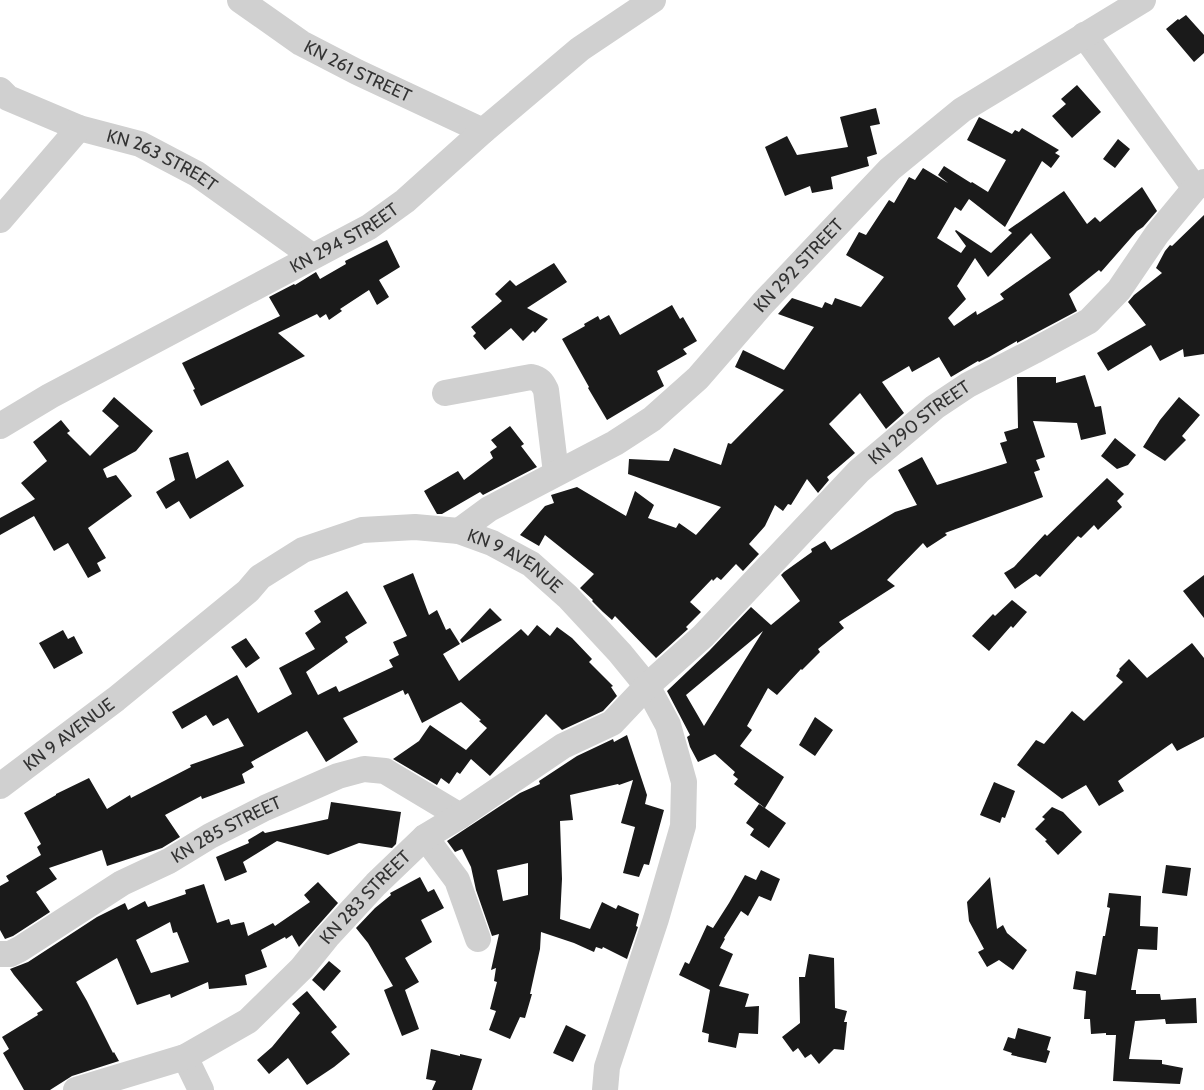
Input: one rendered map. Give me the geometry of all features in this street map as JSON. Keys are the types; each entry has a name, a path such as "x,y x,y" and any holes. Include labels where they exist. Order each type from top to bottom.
{"street":[{"name":"KN 261 STREET","path":"240,0 301,43 483,131"},
{"name":"KN 294 STREET","path":"0,426 50,396 369,227 405,201 483,131 580,50 653,0"},
{"name":"KN 292 STREET","path":"459,531 489,509 615,442 652,418 698,378 763,303 882,177 899,162 962,110 1143,0"},
{"path":"1084,35 1200,185"},
{"name":"KN 263 STREET","path":"0,90 8,98 79,128 140,144 197,174 312,256"},
{"path":"0,220 79,128"},
{"name":"KN 290 STREET","path":"647,686 703,636 859,471 934,407 968,385 1089,321 1119,290 1157,234 1200,185"},
{"path":"445,393 531,377 538,379 546,390 556,473"},
{"name":"KN 9 AVENUE","path":"0,786 116,699 248,591 260,577 303,550 362,530 415,527 459,531 492,543 531,564 568,597 647,686 668,725 684,782 683,826 656,919 607,1067 604,1090"},
{"name":"KN 283 STREET","path":"76,1090 185,1056 248,1020 302,968 348,915 425,837 563,746 612,723 647,686"},
{"name":"KN 285 STREET","path":"0,954 10,954 20,949 122,883 169,861 210,836 265,808 338,776 364,769 385,771 460,816"},
{"path":"425,837 457,880 478,939"},
{"path":"185,1056 201,1090"}],"building":[{"path":"1186,15 1204,35 1204,53 1194,62 1166,29"},
{"path":"1077,85 1101,112 1072,138 1052,116 1066,104 1061,99"},
{"path":"876,108 880,124 870,126 877,154 867,157 869,166 831,177 833,189 812,193 810,186 785,196 765,147 787,136 797,155 848,147 840,117"},
{"path":"979,117 1012,134 1015,130 1019,132 1022,128 1059,150 1055,153 1060,156 1051,168 1042,161 1005,227 969,199 961,211 955,207 937,238 961,253 966,246 956,230 991,253 1012,233 1008,230 1064,191 1087,224 1095,217 1100,222 1142,187 1157,211 1101,272 1099,270 1069,294 1077,311 951,377 939,357 912,372 909,366 882,382 904,413 886,429 860,393 829,424 855,453 827,477 829,480 818,493 807,479 791,505 788,504 783,511 775,505 765,526 749,544 759,554 743,571 736,564 721,580 717,577 713,581 712,579 690,602 701,612 686,627 688,629 656,658 615,616 612,620 580,588 594,574 545,535 539,546 520,535 545,506 554,503 551,495 577,487 626,516 635,491 654,505 648,518 676,528 679,523 696,535 721,507 628,474 629,459 669,461 674,448 721,465 728,443 731,444 784,390 735,367 743,350 784,370 814,327 778,314 792,298 822,308 825,302 832,305 835,298 861,307 884,277 846,255 859,232 866,235 889,200 894,203 909,177 915,180 923,168 948,183 938,175 944,166 988,192 1006,160 967,140","holes":["1031,233 1051,258 1000,294 1004,299 977,315 976,311 954,326 948,318 966,299 957,286 975,258 988,277"]},
{"path":"1118,139 1130,149 1115,168 1103,159"},
{"path":"1204,215 1204,354 1184,357 1183,349 1160,361 1151,345 1108,371 1097,353 1146,325 1128,302 1162,273 1156,268 1165,251"},
{"path":"387,240 400,267 379,280 389,297 377,305 369,290 340,309 342,311 329,320 326,314 320,318 317,314 278,333 305,356 201,406 182,363 280,316 269,297 316,272 320,279 346,264 345,261"},
{"path":"554,263 567,282 527,308 548,319 535,333 533,331 523,341 511,328 485,350 473,336 476,333 471,327 502,301 495,294 510,280 516,286"},
{"path":"672,305 680,319 683,317 697,341 683,349 687,354 657,371 664,386 607,420 562,339 598,316 600,320 609,315 620,335"},
{"path":"1085,375 1095,407 1101,406 1106,434 1081,440 1077,423 1033,421 1045,457 1036,460 1040,470 1034,472 1043,497 945,533 947,535 927,548 923,543 887,580 895,586 839,622 844,628 818,649 820,652 777,695 768,688 747,726 752,730 740,746 784,777 765,808 734,784 738,779 733,775 735,772 715,754 698,762 687,737 690,735 667,691 751,607 771,625 800,601 781,575 812,552 811,549 825,541 831,550 895,512 917,505 898,470 922,457 937,485 1007,463 1000,443 1007,441 1004,432 1018,428 1017,377 1056,377 1056,383","holes":["763,631 704,726 686,695"]},
{"path":"114,397 153,431 136,451 103,469 107,478 116,475 132,496 88,528 106,558 97,563 101,571 88,578 68,543 54,551 34,516 0,535 0,518 35,499 21,483 47,461 33,442 61,420 70,431 67,433 90,456 119,426 102,411"},
{"path":"1179,397 1200,415 1182,436 1186,440 1165,461 1143,447 1160,420"},
{"path":"510,426 524,444 521,446 537,467 483,495 480,492 442,514 437,514 424,491 458,471 464,480 493,458 490,452 497,447 491,440"},
{"path":"1115,438 1136,455 1128,465 1117,469 1101,456"},
{"path":"188,452 196,479 228,460 244,486 190,519 179,501 166,509 156,492 175,480 169,458"},
{"path":"1107,478 1124,494 1117,501 1122,507 1098,530 1094,525 1081,538 1078,536 1040,577 1036,574 1015,589 1004,573 1014,567 1045,534 1047,536"},
{"path":"413,573 429,615 437,610 446,630 450,628 460,644 443,654 459,681 521,629 528,636 537,625 550,636 557,627 572,638 592,659 589,662 613,686 611,687 617,696 603,711 562,730 546,714 490,776 471,759 460,774 457,772 449,784 441,778 437,785 393,759 419,741 430,725 466,750 487,728 461,702 422,723 408,693 405,695 403,690 343,718 358,742 326,762 307,731 251,762 254,767 242,774 245,783 202,799 201,796 165,815 180,837 162,848 107,866 102,850 49,868 57,879 36,892 50,912 5,939 0,930 0,886 9,881 6,876 41,855 37,847 41,844 24,813 89,778 107,809 130,795 131,798 191,767 190,765 244,746 228,718 213,726 206,715 182,729 172,712 237,675 258,713 292,694 279,668 315,649 305,633 321,622 314,611 347,591 367,623 345,637 348,642 306,672 318,695 336,686 339,692 393,667 389,660 399,655 393,642 407,636 383,586"},
{"path":"1204,575 1204,618 1183,591"},
{"path":"1012,600 1027,612 989,651 972,636 993,614 995,616"},
{"path":"490,608 502,620 462,643 460,640"},
{"path":"63,630 68,639 74,636 83,653 54,669 39,643"},
{"path":"246,638 260,658 246,668 231,647"},
{"path":"1192,643 1204,658 1204,737 1177,751 1172,743 1118,781 1124,791 1099,806 1086,785 1062,799 1017,765 1036,740 1044,744 1072,711 1084,721 1123,682 1116,676 1119,669 1129,659 1147,678"},
{"path":"815,717 833,730 815,756 799,745"},
{"path":"627,735 647,795 645,804 664,810 649,865 644,864 639,877 623,873 635,827 621,823 633,780 570,795 573,820 560,821 562,879 560,919 590,929 602,902 616,909 618,905 639,914 636,926 638,927 627,959 603,947 602,949 596,947 594,952 541,932 540,949 530,994 532,994 525,1018 520,1017 510,1039 489,1030 496,1011 490,1009 497,982 494,981 496,968 491,970 499,934 492,936 476,890 471,867 462,849 455,852 447,841 520,793 540,784 539,781 577,756 613,739 614,742","holes":["528,863 528,895 503,901 497,870"]},
{"path":"994,782 1015,791 1005,818 1002,817 1000,823 980,815"},
{"path":"331,802 401,812 396,844 392,848 359,843 328,855 277,841 243,862 247,872 225,881 216,857 249,843 248,840 263,831 265,833 328,819"},
{"path":"759,804 786,823 769,848 750,835 754,829 746,823"},
{"path":"1052,807 1063,812 1082,832 1058,855 1035,829"},
{"path":"1166,865 1191,868 1187,896 1162,893"},
{"path":"761,870 780,879 771,901 759,896 748,916 741,911 724,938 720,948 733,954 719,986 749,994 745,1007 759,1006 758,1034 739,1033 736,1048 708,1042 709,1034 702,1032 710,990 679,975 685,962 689,964 707,925 713,928 745,875 756,880"},
{"path":"420,877 428,892 434,889 444,908 421,920 432,942 405,958 419,982 405,990 419,1029 402,1036 384,990 393,986 368,943 356,928 391,895 390,893"},
{"path":"990,877 997,929 1003,925 1007,933 1027,950 1013,970 999,960 987,967 978,952 984,949 969,921 967,902"},
{"path":"318,882 338,903 299,947 292,935 261,950 267,967 245,975 247,985 209,989 208,982 171,998 170,994 137,1005 117,958 76,982 119,1061 72,1076 50,1090 24,1090 3,1053 9,1049 2,1037 43,1010 10,969 28,962 97,917 125,903 128,910 145,901 148,907 186,894 185,890 204,884 217,923 229,919 231,925 244,922 248,936 273,923 275,926 310,902 304,895","holes":["170,922 173,933 177,932 189,962 151,973 136,940"]},
{"path":"1109,893 1141,896 1140,926 1158,927 1157,950 1138,949 1131,990 1136,990 1136,994 1160,994 1161,1000 1196,998 1197,1023 1166,1024 1165,1019 1135,1021 1129,1059 1162,1060 1162,1064 1183,1068 1180,1084 1113,1081 1116,1035 1091,1034 1090,1019 1084,1019 1086,991 1073,989 1076,971 1096,975 1110,908 1107,907"},
{"path":"809,954 834,958 835,1008 847,1011 844,1022 847,1022 844,1050 834,1049 819,1064 811,1054 805,1058 798,1048 793,1052 782,1037 800,1023 799,977 805,977"},
{"path":"329,961 341,971 324,991 312,980"},
{"path":"307,991 337,1027 331,1032 350,1054 307,1085 288,1058 269,1074 257,1060 272,1047 300,1013 292,1004"},
{"path":"566,1025 586,1035 573,1062 553,1053"},
{"path":"1018,1028 1051,1037 1046,1063 1011,1055 1012,1053 1003,1050 1008,1037 1015,1039"},
{"path":"431,1049 482,1059 472,1090 432,1090 436,1081 426,1079"}]}
